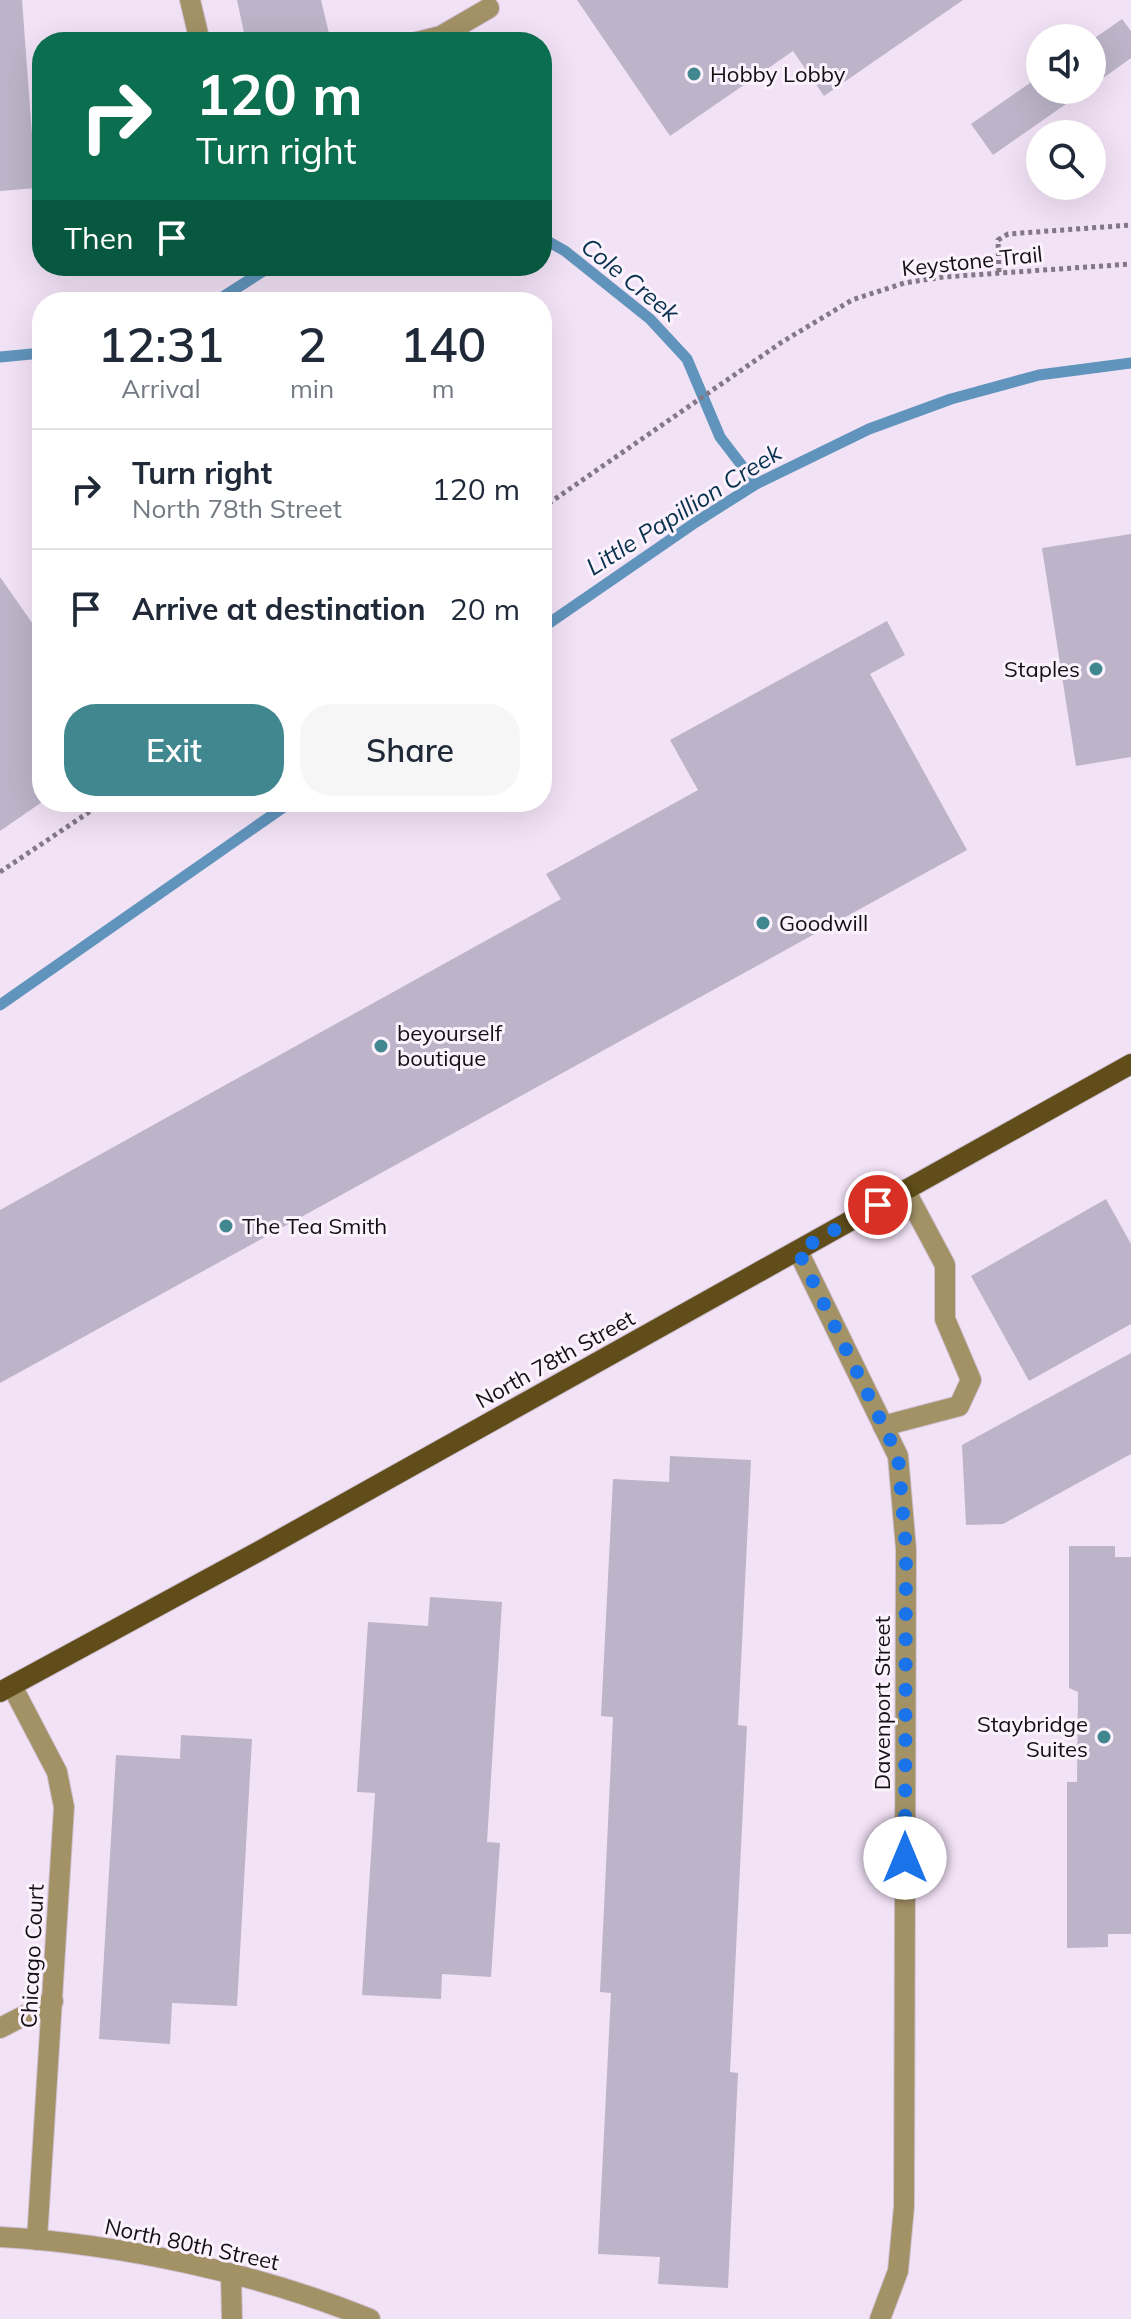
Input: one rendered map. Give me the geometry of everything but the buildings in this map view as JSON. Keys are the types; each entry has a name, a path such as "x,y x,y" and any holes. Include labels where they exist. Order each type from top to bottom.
{"main road":[{"name":"North 78th Street","path":"6,1689 1131,1064"}],"street":[{"path":"190,0 198,32"},
{"path":"448,32 489,8"},
{"path":"883,1426 959,1406 971,1380 945,1319 945,1265 905,1190"},
{"name":"Davenport Street","path":"798,1251 898,1456 906,1549 904,2207 898,2271 880,2319"},
{"name":"Chicago Court","path":"6,1689 57,1772 64,1795 37,2240"},
{"path":"0,2028 53,2001"},
{"name":"North 80th Street","path":"0,2237 123,2252 231,2275 301,2294 370,2319"},
{"path":"231,2275 232,2319"}],"path":[{"path":"999,272 998,240 1008,234 1131,225"},
{"name":"Keystone Trail","path":"552,501 782,342 834,309 878,290 921,279 1131,264"},
{"path":"0,872 89,812"}],"waterway":[{"name":"Cole Creek","path":"552,244 650,319 687,359 720,437 756,484"},
{"name":"Cole Creek","path":"231,292 255,276"},
{"name":"Cole Creek","path":"0,357 32,354"},
{"name":"Little Papillion Creek","path":"552,621 756,484 869,429 951,399 1039,375 1131,363"},
{"name":"Little Papillion Creek","path":"0,1005 277,812"}],"place":[{"name":"Hobby Lobby","path":"694,74"},
{"name":"Staples","path":"1096,669"},
{"name":"Goodwill","path":"763,923"},
{"name":"beyourself boutique","path":"381,1046"},
{"name":"The Tea Smith","path":"226,1226"},
{"name":"Staybridge Suites","path":"1104,1737"}],"route":[{"path":"878,1205 798,1251 898,1456 906,1549 905,1858"}]}
